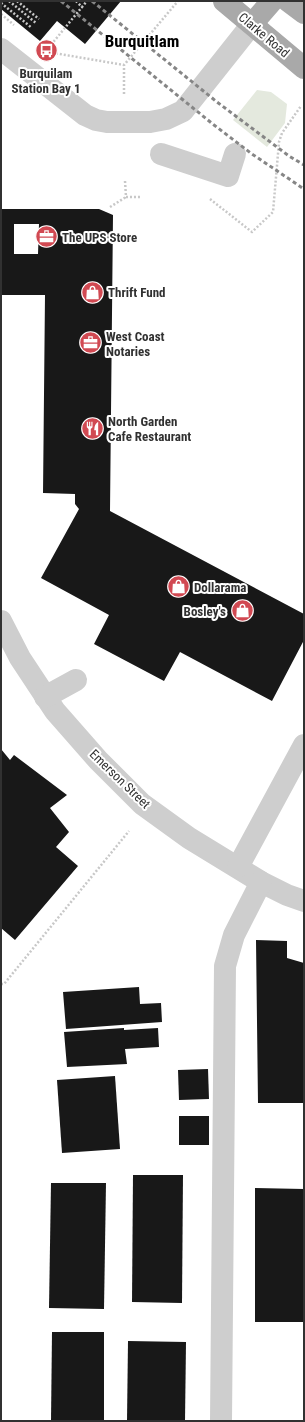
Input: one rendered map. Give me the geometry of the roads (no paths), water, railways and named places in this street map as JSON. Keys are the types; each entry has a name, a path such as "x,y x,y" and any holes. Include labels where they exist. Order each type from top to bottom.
{"main road":[{"name":"Clarke Road","path":"224,1 304,68"},
{"path":"252,24 272,1"},
{"path":"288,1 304,13"}],"street":[{"path":"1,49 85,115 96,120 107,122 150,122 166,119 183,112 252,24"},
{"path":"161,154 228,176 235,154"},
{"name":"Emerson Street","path":"1,621 20,658 55,711 98,760 142,804 189,838 261,882 287,895 304,901"},
{"path":"46,696 76,680"},
{"path":"238,867 304,746"},
{"path":"221,1421 226,966 234,935 261,882"}],"railway":[{"path":"61,1 214,125 252,154 304,189"},
{"path":"92,1 217,102 289,156 304,165"}],"place":[{"name":"Burquilam Station Bay 1","path":"46,51"},
{"name":"The UPS Store","path":"46,237"},
{"name":"Thrift Fund","path":"93,292"},
{"name":"West Coast Notaries","path":"90,343"},
{"name":"North Garden Cafe Restaurant","path":"92,428"},
{"name":"Dollarama","path":"179,587"},
{"name":"Bosley's","path":"242,611"}],"district":[{"name":"Burquitlam","path":"142,41"}]}
